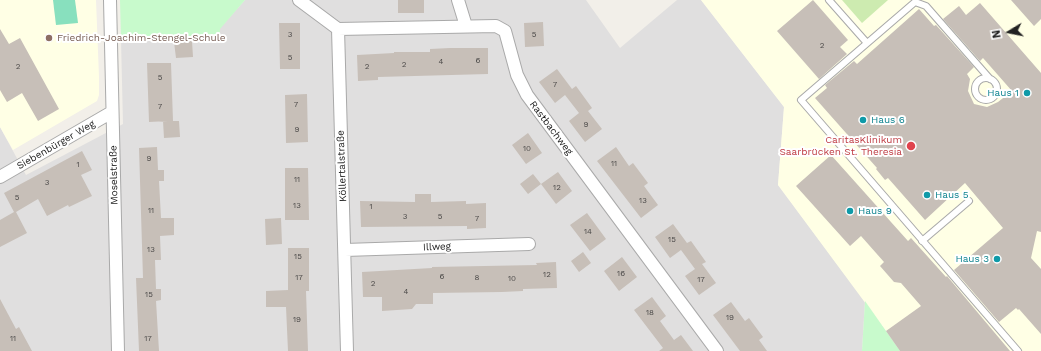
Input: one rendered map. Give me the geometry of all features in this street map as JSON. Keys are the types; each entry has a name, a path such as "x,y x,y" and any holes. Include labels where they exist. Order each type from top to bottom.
{"street":[{"name":"Moselstraße","path":"110,0 118,351"},
{"path":"299,0 338,29"},
{"path":"458,0 466,26"},
{"name":"Rastbachweg","path":"338,29 496,26 505,31 517,75 527,95 717,351"},
{"name":"Köllertalstraße","path":"338,29 347,351"},
{"name":"Siebenbürger Weg","path":"0,177 112,112"},
{"name":"Illweg","path":"345,250 529,244"}],"lane":[{"path":"829,0 867,43"},
{"path":"980,67 980,80 976,86 976,93 981,98 988,100 994,96 997,90 996,83 990,79 980,67 926,6 916,1 801,100 1018,351"},
{"path":"980,80 990,79"},
{"path":"922,241 969,201"}],"shaded area":[{"name":"Friedrich-Joachim-Stengel-Schule","path":"0,0 96,0 99,77 99,95 97,101 13,150 0,127"},
{"path":"245,0 586,0 620,48 677,0 701,0 784,107 778,185 865,301 862,351 0,351 0,127 26,175 123,124 121,40 220,37 219,29"},
{"name":"CaritasKlinikum Saarbrücken St. Theresia","path":"701,0 1041,0 1041,351 947,351 886,331 778,185 784,107"}],"green space":[{"path":"53,0 75,0 78,23 56,25"},
{"path":"120,0 245,0 220,29 220,37 121,40"},
{"path":"842,0 888,0 862,23"},
{"path":"865,301 900,351 862,351"}],"building":[{"path":"398,0 424,0 424,13 398,13"},
{"path":"813,0 848,40 840,47 847,54 819,79 777,31"},
{"path":"1011,0 1041,0 1041,19 1034,26"},
{"path":"980,3 1041,73 1041,232 1037,231 1031,258 1041,269 1041,334 1019,309 1018,310 1016,308 999,322 954,270 1003,228 965,183 925,220 888,178 885,180 876,169 877,168 815,98 827,88 825,85 854,61 857,64 919,9 934,26 936,25 974,67 967,74 970,79 968,91 974,104 987,107 998,102 1012,91 983,58 980,61 943,19 959,6 966,15"},
{"path":"543,22 544,46 525,47 524,23"},
{"path":"279,23 300,23 300,69 280,69"},
{"path":"0,29 9,44 20,38 59,109 38,121 22,93 7,102 0,90"},
{"path":"192,41 193,57 176,58 174,42"},
{"path":"488,48 488,74 378,77 378,80 358,81 357,55 394,52 430,52 430,49"},
{"path":"147,63 171,63 173,121 179,121 180,137 164,138 163,121 149,122"},
{"path":"557,69 572,89 576,86 592,108 588,111 602,129 585,142 569,121 579,113 565,95 555,103 539,82"},
{"path":"307,94 308,142 286,143 285,95"},
{"path":"528,133 542,153 526,164 512,145"},
{"path":"157,147 158,170 164,170 164,181 159,181 161,218 174,218 174,235 160,236 161,260 155,260 156,289 161,289 161,300 156,301 159,351 139,351 136,278 143,278 139,148"},
{"path":"616,147 629,166 633,163 648,183 644,186 658,205 641,218 597,161"},
{"path":"82,151 92,170 81,175 92,196 69,207 68,205 47,216 38,199 16,212 27,233 0,247 0,220 14,212 4,193"},
{"path":"831,155 908,241 911,238 946,277 947,276 1010,351 900,351 886,331 921,306 901,283 894,282 880,266 884,262 861,236 850,246 796,186"},
{"path":"285,168 308,168 309,220 285,220"},
{"path":"558,172 572,191 556,204 541,184"},
{"path":"533,174 541,184 528,194 520,184"},
{"path":"415,194 431,194 431,202 466,201 466,204 486,203 486,228 467,229 467,226 361,227 360,201 415,202"},
{"path":"587,213 606,239 590,251 570,225"},
{"path":"281,218 282,244 266,245 265,219"},
{"path":"673,224 687,243 691,241 706,262 702,264 716,283 699,295 685,276 695,269 681,250 670,258 655,237"},
{"path":"288,248 309,248 309,291 306,291 308,351 288,351 286,307 266,307 266,291 288,290"},
{"path":"583,252 591,263 579,272 571,261"},
{"path":"622,257 637,277 619,291 604,271"},
{"path":"556,262 557,288 523,289 523,291 502,292 433,293 433,304 416,304 412,309 382,311 382,297 363,297 362,272 432,267 537,265 536,263"},
{"path":"652,297 666,316 660,321 674,340 681,335 693,351 659,351 663,348 634,310"},
{"path":"0,299 16,329 19,327 32,351 0,351"},
{"path":"731,302 745,321 749,318 763,337 759,340 767,351 740,351 713,315"}],"place":[{"name":"Friedrich-Joachim-Stengel-Schule","path":"49,38"},
{"name":"Haus 1","path":"1027,93"},
{"name":"Haus 6","path":"863,120"},
{"name":"CaritasKlinikum Saarbrücken St. Theresia","path":"911,146"},
{"name":"Haus 5","path":"927,195"},
{"name":"Haus 9","path":"850,211"},
{"name":"Haus 3","path":"997,259"}]}
